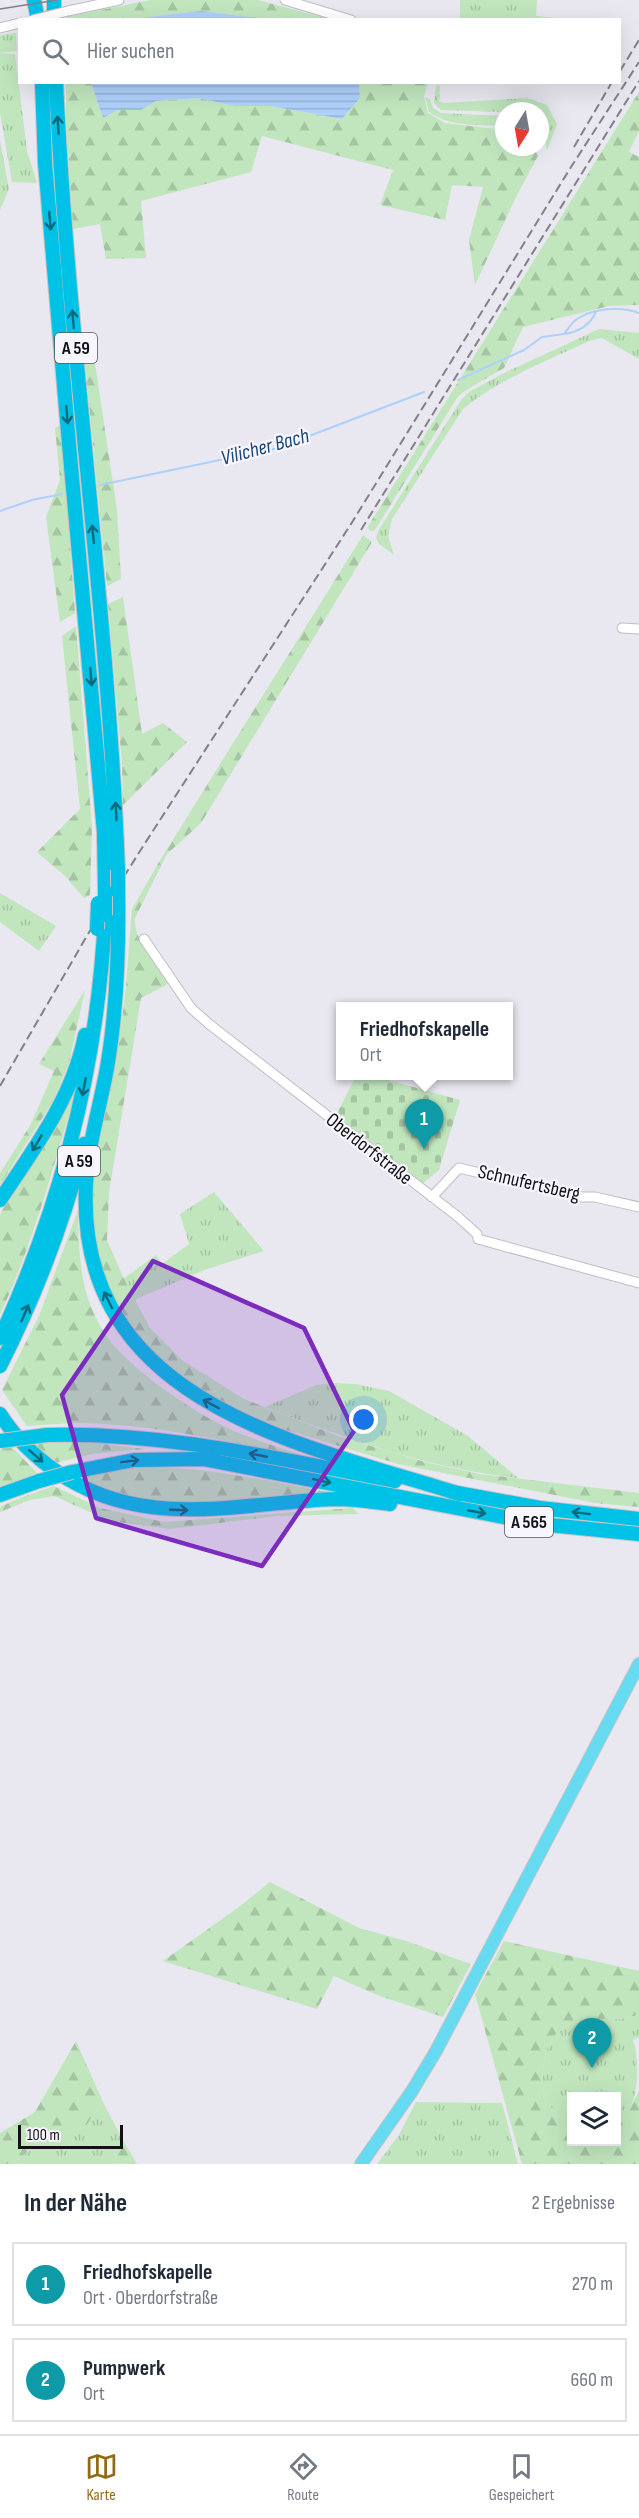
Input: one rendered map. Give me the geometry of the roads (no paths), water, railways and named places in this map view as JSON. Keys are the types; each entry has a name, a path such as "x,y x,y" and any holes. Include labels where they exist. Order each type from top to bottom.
{"highway":[{"path":"34,0 38,18"},
{"path":"39,18 40,0"},
{"path":"54,0 54,18"},
{"name":"A 59","path":"0,1366 40,1277 77,1170 102,1061 109,934 118,909 112,892 100,784 45,163 42,84"},
{"name":"A 59","path":"56,84 61,177 82,428 112,741 118,870 112,892 101,909"},
{"path":"100,784 97,833 101,909 109,934 117,990 113,1028 90,1153 85,1213 88,1243 104,1292 116,1315 139,1349 153,1364 174,1381 230,1414 334,1455 460,1494"},
{"path":"0,1200 60,1105 72,1080 84,1042 94,970 99,951 109,934"},
{"name":"A 59","path":"0,1338 40,1245 63,1173 89,1063 99,951"},
{"path":"0,1414 27,1449 49,1467 82,1488 136,1506 191,1510 337,1499 395,1505 419,1502"},
{"path":"0,1441 47,1435 108,1434 172,1440 460,1494"},
{"path":"0,1495 72,1472 134,1460 203,1459 419,1502"},
{"name":"A 565","path":"460,1494 540,1508 639,1519"},
{"name":"A 565","path":"419,1502 540,1524 639,1534"}],"main road":[{"path":"361,2164 412,2091 436,2051 639,1664"}],"street":[{"path":"39,18 119,0"},
{"path":"285,0 344,18"},
{"path":"0,28 18,24"},
{"path":"622,628 639,629"},
{"name":"Oberdorfstraße","path":"144,939 192,1008 209,1024 432,1197 477,1234 478,1239 639,1282"},
{"name":"Schnufertsberg","path":"432,1197 459,1168 582,1197 595,1197 639,1207"}],"water":[{"path":"201,11 259,18 146,18"},
{"path":"91,84 359,84 360,98 342,119 270,106 234,106 198,98 156,101 141,110 118,110 103,118"}],"waterway":[{"name":"Vilicher Bach","path":"458,380 524,350 542,337 564,334 575,320 591,312 624,309 639,313"},
{"name":"Vilicher Bach","path":"564,334 583,327 591,321 596,312"},
{"name":"Vilicher Bach","path":"100,485 278,448 424,392"},
{"path":"0,511 32,500 62,494"}],"tram line":[{"path":"0,9 57,0"}],"railway":[{"path":"621,69 639,40"},
{"path":"0,1086 88,934 351,524 571,167 639,62"},
{"path":"361,530 639,81"},
{"path":"574,147 611,84"}],"place":[{"name":"Friedhofskapelle","path":"424,1149"},
{"name":"Pumpwerk","path":"592,2068"}]}
